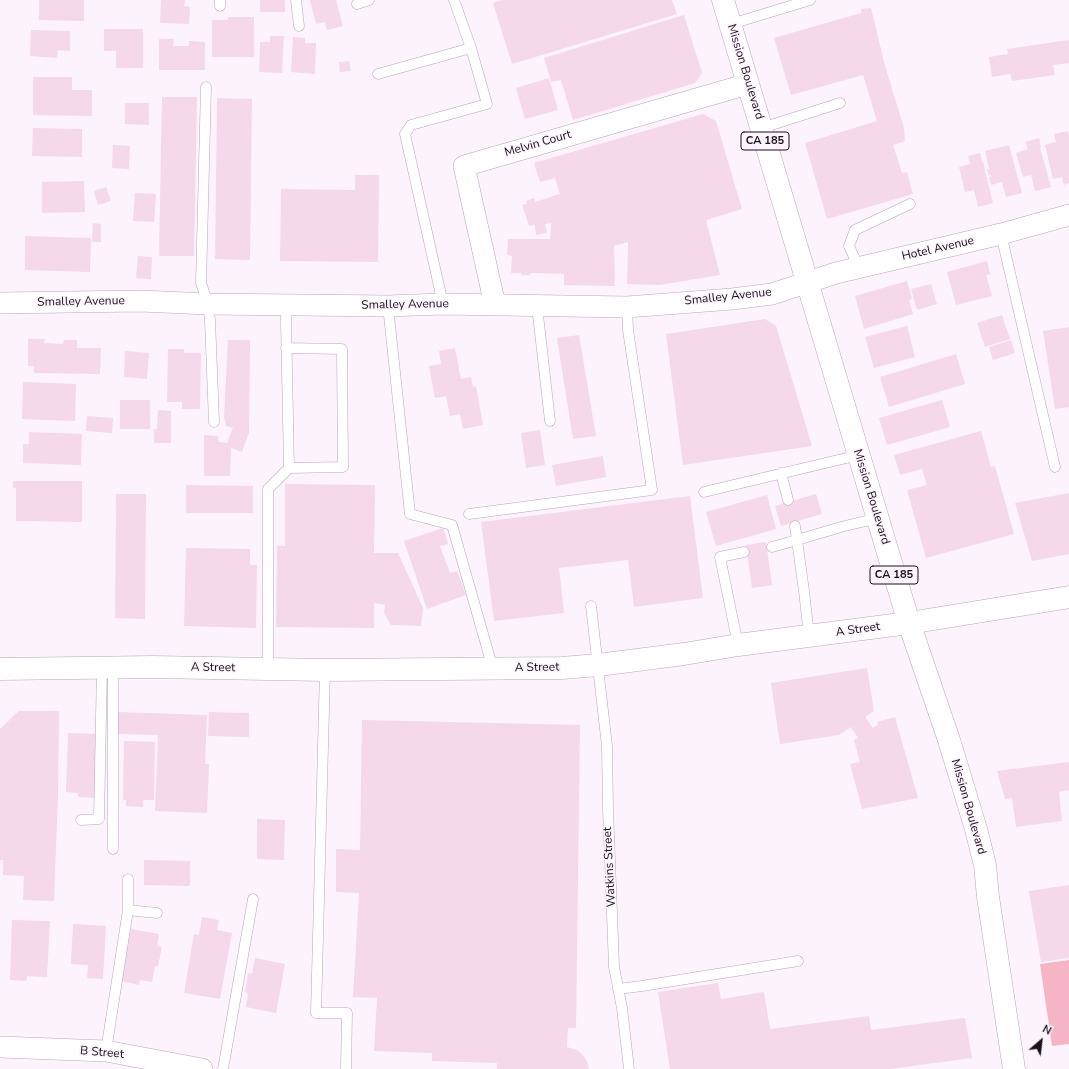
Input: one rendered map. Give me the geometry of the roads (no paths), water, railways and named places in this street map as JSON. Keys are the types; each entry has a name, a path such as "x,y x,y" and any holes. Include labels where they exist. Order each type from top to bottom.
{"main road":[{"name":"Mission Boulevard","path":"723,0 909,623 964,786 985,865 988,897 1014,1069"},
{"name":"A Street","path":"0,669 107,667 324,670 562,668 684,654 738,645 909,623 1069,597"}],"street":[{"name":"Melvin Court","path":"495,305 464,166 748,84"},
{"name":"Hotel Avenue","path":"807,282 1001,234 1069,215"},
{"name":"Smalley Avenue","path":"0,303 140,301 208,304 388,306 443,304 627,307 766,295 807,282"},
{"name":"B Street","path":"0,1047 106,1051 202,1069"}],"lane":[{"path":"296,0 299,26"},
{"path":"357,4 369,0"},
{"path":"443,304 405,134 411,125 487,104 472,48 454,0"},
{"path":"730,24 810,0"},
{"path":"378,74 472,48"},
{"path":"206,86 201,283 208,304 210,320 214,422"},
{"path":"762,128 840,103"},
{"path":"859,268 849,246 855,230 910,204"},
{"path":"1001,234 1055,467"},
{"path":"286,304 289,468"},
{"path":"388,306 410,514 452,525 493,669"},
{"path":"537,306 550,421"},
{"path":"470,514 580,504 652,490 628,330 627,307"},
{"path":"268,669 268,489 289,468 343,467 342,349 286,348"},
{"path":"704,492 859,455"},
{"path":"781,473 788,500"},
{"path":"772,547 841,526 878,518"},
{"path":"795,526 809,636"},
{"path":"738,645 720,557 744,552"},
{"name":"Watkins Street","path":"591,606 607,746 614,968 622,1008 629,1069"},
{"path":"81,820 99,819 107,667"},
{"path":"107,667 113,849"},
{"path":"324,670 316,1013 347,1013 346,1069"},
{"path":"106,1051 128,910 128,879"},
{"path":"223,1069 253,899"},
{"path":"128,910 157,913"},
{"path":"618,989 798,961"}]}
